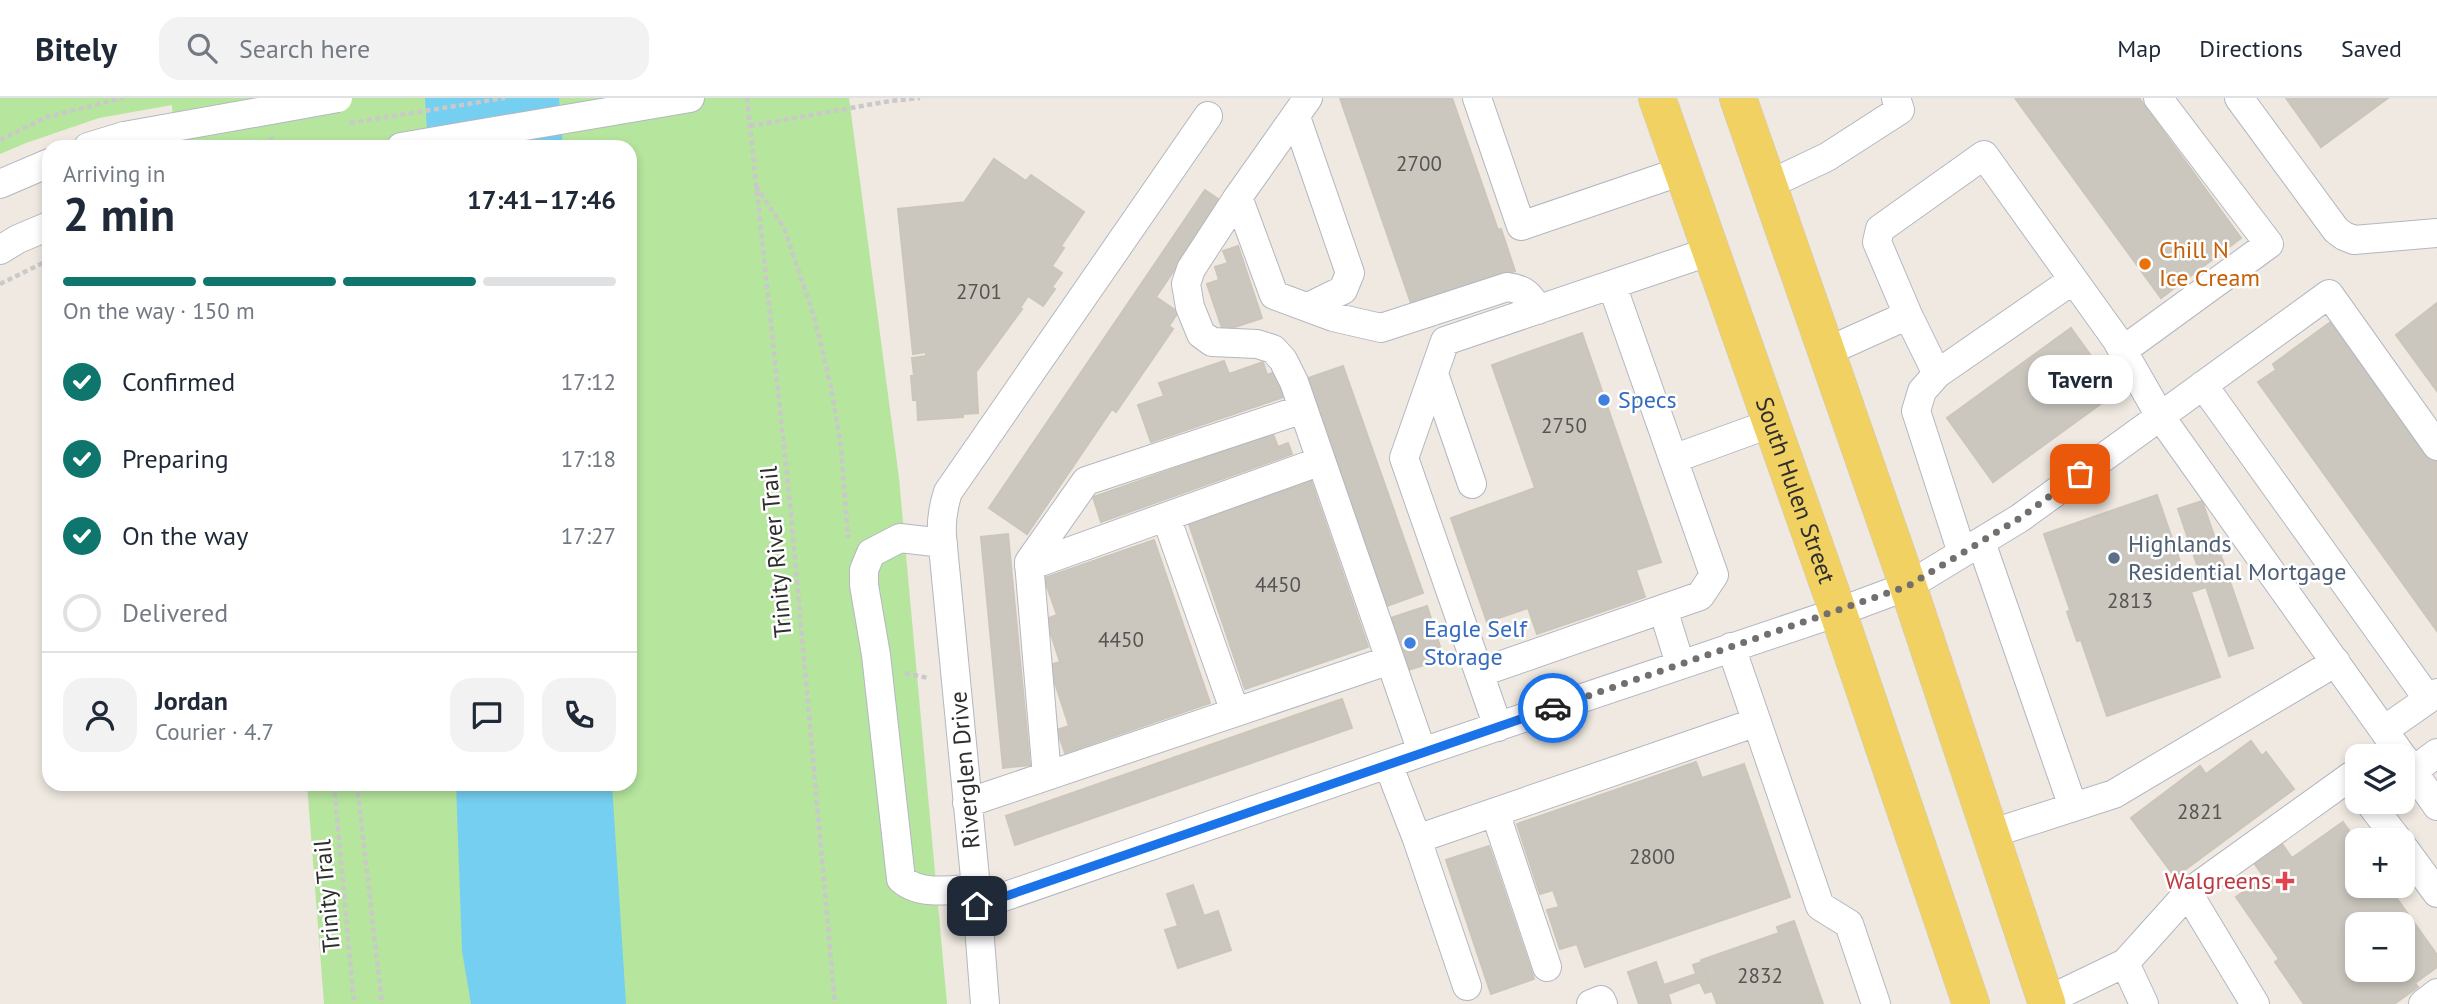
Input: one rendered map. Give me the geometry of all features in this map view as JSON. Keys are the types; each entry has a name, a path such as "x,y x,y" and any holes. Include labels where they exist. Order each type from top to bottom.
{"main road":[{"name":"South Hulen Street","path":"1657,98 1838,612 1971,1004"},
{"path":"1738,98 1908,586 2046,1002"}],"street":[{"path":"442,140 690,98"},
{"path":"1477,98 1521,226 1682,171"},
{"path":"1768,185 1827,157 1900,110 1896,98"},
{"path":"2122,351 2269,244 2158,98"},
{"path":"2239,98 2336,230 2344,236 2354,240 2437,233"},
{"path":"1302,107 1191,268 1186,284 1190,307 1201,334 1212,342 1257,344 1273,349 1283,360 1294,382 1422,752"},
{"path":"1302,107 1350,273 1343,290 1308,307"},
{"path":"111,140 124,136 339,112"},
{"name":"Riverglen Drive","path":"985,1004 941,519 948,492 1209,116"},
{"path":"1937,373 1908,315 1877,242 1880,229 1984,155 2122,351 2160,416 2394,744"},
{"path":"0,184 42,166"},
{"path":"1238,197 1274,295 1333,317 1381,328 1507,287 1530,295 1538,310"},
{"path":"0,250 42,229"},
{"path":"1499,727 1404,458 1444,341 1711,251"},
{"path":"2073,280 1937,373 1922,391 1916,411 2073,807"},
{"path":"1479,673 1700,596 1714,575 1612,285"},
{"path":"942,539 900,538 872,553 864,570 864,585 876,655 901,879 909,886 977,897 1499,727 1908,586 2020,518 2329,294 2437,446"},
{"path":"1826,352 1908,315"},
{"path":"1434,374 1472,484"},
{"path":"2203,385 2433,696 2384,730"},
{"path":"1047,776 1029,562 1086,481 1303,409"},
{"path":"1674,459 1772,423"},
{"path":"1029,566 1321,461"},
{"path":"1166,517 1235,712"},
{"path":"1663,609 1680,664"},
{"path":"1731,647 1820,905 1849,924 1876,1004"},
{"path":"967,803 1390,660"},
{"path":"1990,834 2114,794 2336,662"},
{"path":"1417,839 1757,722"},
{"path":"2415,759 2437,753"},
{"path":"1388,764 1417,839 1467,986"},
{"path":"2415,775 2437,806"},
{"path":"2046,1002 2125,963 2188,893 2345,780"},
{"path":"1495,812 1547,967"},
{"path":"2378,814 2389,828"},
{"path":"2415,863 2437,893"},
{"path":"2188,893 2255,1004"},
{"path":"2125,963 2144,1004"},
{"path":"2423,1004 2437,993"},
{"path":"1591,1004 1601,1000 1602,1004"}],"path":[{"path":"0,140 47,117 99,101 123,98"},
{"path":"339,112 505,98"},
{"name":"Trinity River Trail","path":"747,98 790,503 835,1004"},
{"path":"750,126 920,98"},
{"path":"271,136 272,140"},
{"path":"756,185 785,229 814,316 831,387 841,447 849,551"},
{"path":"0,284 42,263"},
{"path":"876,655 893,670 957,684"},
{"name":"Trinity Trail","path":"335,791 354,1004"},
{"path":"358,791 382,1004"}],"green space":[{"path":"0,98 849,98 899,478 947,1004 324,1004 308,791 637,791 637,140 174,140 172,105 99,118 0,154"}],"water":[{"path":"425,98 559,98 562,140 428,140"},
{"path":"456,791 612,791 626,1004 471,1004 462,951"}],"building":[{"path":"1340,98 1452,98 1515,271 1412,306"},
{"path":"2015,98 2139,98 2241,238 2161,298"},
{"path":"2286,98 2388,98 2321,147"},
{"path":"994,159 1026,181 1031,175 1084,212 1061,246 1064,248 1052,266 1062,273 1052,287 1055,289 1043,306 1028,296 1020,308 1022,309 976,372 978,413 963,414 963,417 918,420 917,400 913,400 912,358 926,356 926,352 913,354 898,209 967,202 965,201"},
{"path":"1205,190 1221,201 1156,297 1178,312 1169,326 1173,329 1116,412 1112,409 1027,534 989,508"},
{"path":"1238,246 1262,318 1223,331 1207,284 1219,280 1215,267 1228,263 1223,251"},
{"path":"2437,303 2437,391 2396,335"},
{"path":"2335,319 2437,461 2437,631 2258,382 2276,370 2273,364"},
{"path":"2071,328 2117,392 1993,482 1947,418"},
{"path":"1582,333 1661,562 1636,570 1645,597 1537,634 1528,608 1487,622 1451,518 1535,488 1492,365"},
{"path":"1224,361 1229,374 1263,362 1267,375 1275,372 1284,397 1151,442 1138,405 1164,396 1159,383"},
{"path":"1343,366 1423,593 1387,606 1308,378"},
{"path":"1273,434 1278,447 1288,443 1292,454 1101,522 1093,497"},
{"path":"1311,481 1368,647 1245,689 1189,524"},
{"path":"2157,495 2187,582 2201,577 2178,509 2202,501 2253,648 2229,656 2206,587 2191,592 2220,677 2107,716 2081,640 2077,641 2067,612 2070,610 2044,534"},
{"path":"1008,534 1030,765 1003,768 981,537"},
{"path":"1154,540 1210,703 1065,753 1057,730 1069,726 1049,665 1060,662 1046,619 1057,615 1044,578"},
{"path":"1427,606 1444,659 1408,670 1391,618"},
{"path":"1342,699 1352,728 1015,845 1006,816"},
{"path":"2251,741 2262,756 2266,752 2294,789 2175,877 2131,818 2200,766 2206,774"},
{"path":"1696,762 1702,778 1744,764 1790,897 1585,967 1577,944 1560,949 1547,910 1559,907 1553,890 1540,894 1517,824"},
{"name":"Walgreens","path":"2343,822 2347,828 2345,828 2345,898 2397,898 2406,912 2345,912 2345,982 2415,982 2415,924 2437,955 2437,967 2415,983 2418,987 2394,1004 2304,1004 2275,962 2279,959 2236,897 2264,877 2249,856 2277,837 2292,858"},
{"path":"1489,846 1534,979 1491,994 1446,860"},
{"path":"1193,885 1204,916 1218,911 1231,950 1178,968 1165,930 1178,926 1167,894"},
{"path":"1794,921 1823,1004 1717,1004 1701,960 1779,933 1777,927"},
{"path":"1656,962 1664,985 1696,974 1693,965 1702,962 1712,991 1705,993 1700,982 1668,994 1671,1004 1639,1004 1628,972"}],"way so far":[{"path":"1553,708 1908,586 2020,518 2080,474"}],"place":[{"name":"Chill N Ice Cream","path":"2145,264"},
{"name":"Specs","path":"1604,400"},
{"name":"Tavern","path":"2080,474"},
{"name":"Highlands Residential Mortgage","path":"2114,558"},
{"name":"Eagle Self Storage","path":"1410,643"},
{"name":"Walgreens","path":"2285,881"}],"route":[{"path":"977,906 1553,708"}]}
